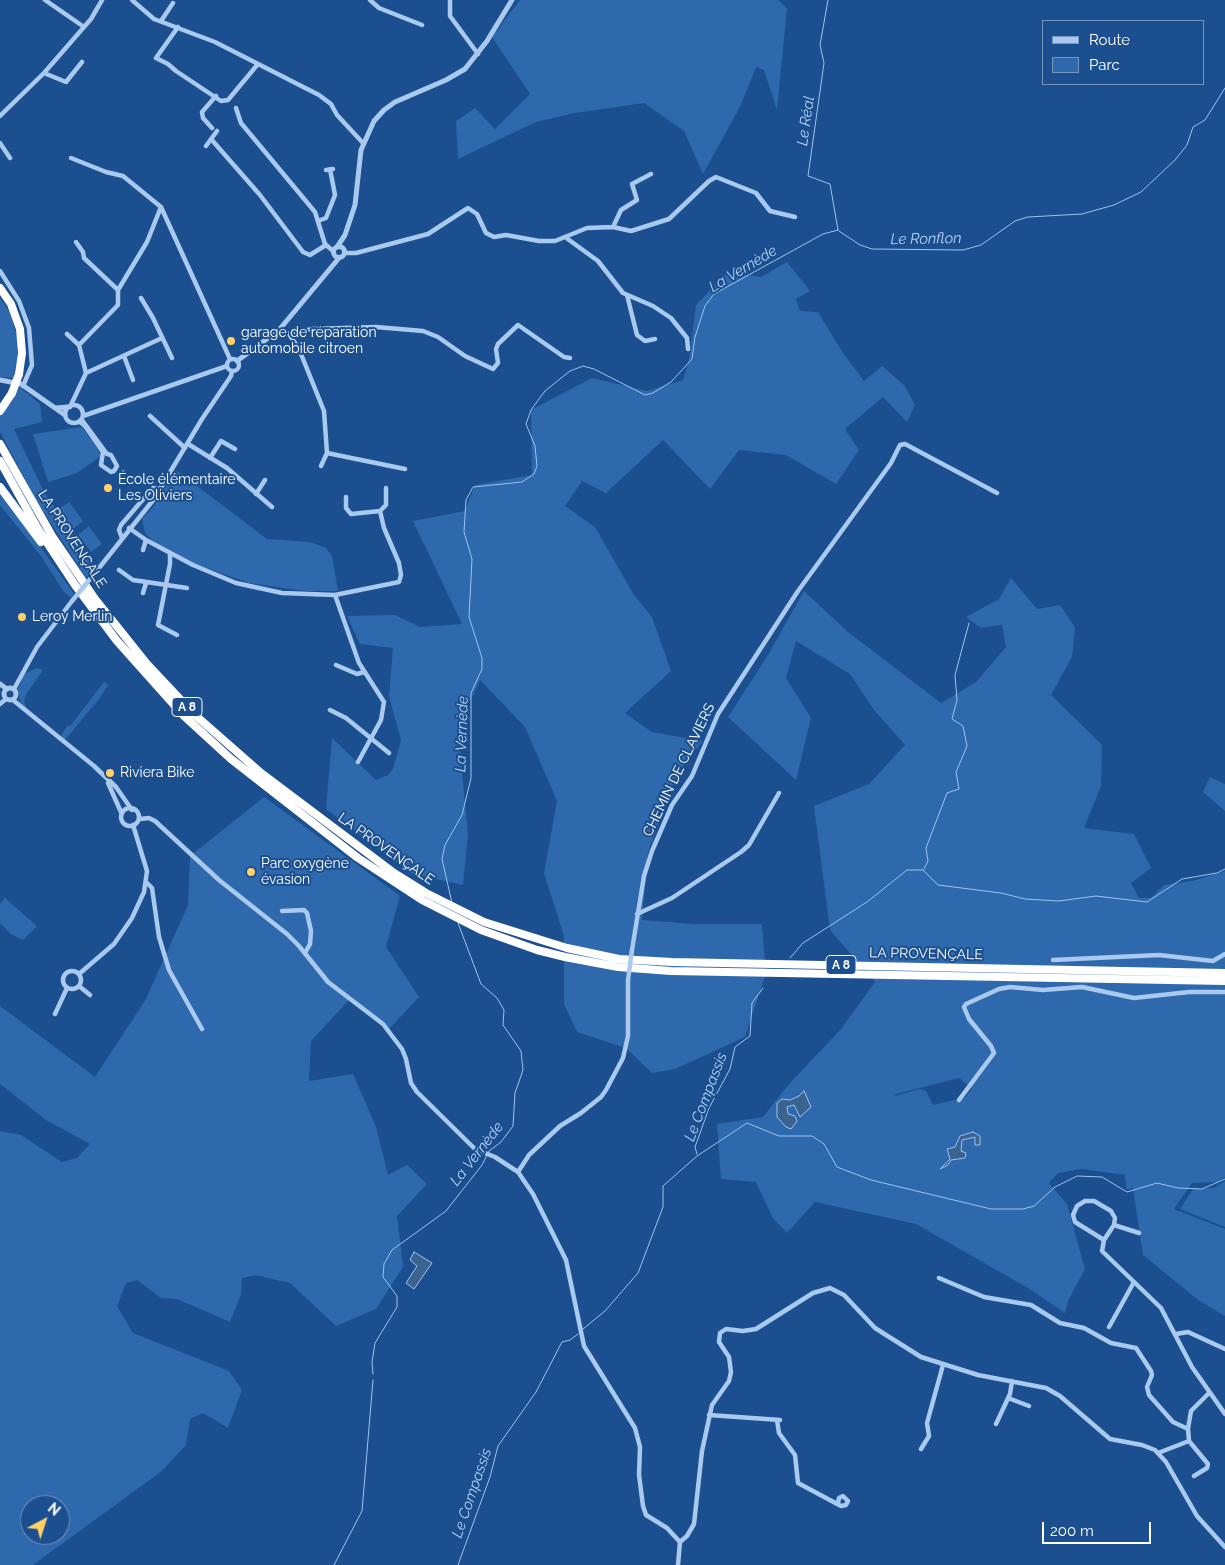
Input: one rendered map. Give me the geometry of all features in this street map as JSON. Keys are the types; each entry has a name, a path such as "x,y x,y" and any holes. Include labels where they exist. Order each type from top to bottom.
{"highway":[{"path":"0,288 14,312 20,329 22,353 18,374 11,392 0,410"},
{"path":"0,295 9,307 17,326 20,346 18,374"},
{"name":"LA PROVENÇALE","path":"0,444 37,512 75,570 124,636 174,694 215,735 261,773 394,873 444,903 465,913 536,940 619,958 672,962 1225,973"},
{"name":"LA PROVENÇALE","path":"0,461 38,529 75,585 117,641 162,692 230,760 366,863 422,900 468,924 506,940 565,957 618,967 662,970 1225,981"},
{"path":"0,487 75,585"}],"street":[{"path":"45,0 84,27"},
{"path":"0,116 44,73 84,27 102,0"},
{"path":"132,0 150,17 220,44 328,101 349,129 363,142"},
{"path":"370,0 380,8 422,25"},
{"path":"450,0 450,16 478,54"},
{"path":"237,361 279,330 344,251 345,235 358,194 363,142 374,121 388,106 458,75 478,54 512,0"},
{"path":"161,21 173,4"},
{"path":"178,27 157,55 157,60 168,64 221,101 228,100 258,64"},
{"path":"44,73 66,82 82,62"},
{"path":"212,128 202,112 216,96"},
{"path":"236,108 241,123 315,212 326,246 335,251 356,253 428,234 468,208 477,214 483,229 490,236 506,235 539,241 555,241 587,228 613,226 631,231 669,219 716,177 756,194 770,212 795,217"},
{"path":"206,146 217,131"},
{"path":"211,139 260,195 303,252 310,254 326,246"},
{"path":"0,143 10,158"},
{"path":"56,408 69,407 92,412 100,411 227,366 230,359 161,207 123,176 106,172 72,158"},
{"path":"318,221 326,218 335,195 330,169"},
{"path":"613,226 621,210 637,200 632,184 651,174"},
{"path":"79,345 118,305 118,290 147,242 161,207"},
{"path":"331,266 335,251 345,235"},
{"path":"565,237 598,260 620,290 653,306 671,318 687,338 688,349"},
{"path":"76,242 83,252 84,258 118,290"},
{"path":"335,251 339,258"},
{"path":"0,271 26,316 32,347 32,365 23,386"},
{"path":"627,295 638,335 645,341 655,339"},
{"path":"140,298 172,358"},
{"path":"279,330 290,334 312,329 376,327 422,331 438,337 464,356 493,369 498,363 496,349 498,344 518,325 564,357 570,358"},
{"path":"67,334 79,345 86,373"},
{"path":"290,334 299,349 321,401 327,438 327,453 321,466"},
{"path":"65,416 86,373 162,338"},
{"path":"124,356 133,380"},
{"path":"230,359 237,361"},
{"path":"0,704 4,693 14,689 37,647 160,490 228,382 232,371 238,367 237,361"},
{"path":"227,366 232,371"},
{"path":"0,380 14,381 23,386 56,408 72,423 92,412"},
{"path":"74,397 80,408 82,419 103,452 101,465 111,472 114,471 118,466 82,419"},
{"path":"150,416 187,446 227,468 272,507"},
{"path":"210,458 221,441 235,449"},
{"name":"CHEMIN DE CLAVIERS","path":"518,1172 529,1156 560,1126 601,1097 623,1058 628,1036 628,980 644,876 652,851 672,805 692,776 718,714 798,591 891,463 900,445 905,444 997,494"},
{"path":"327,453 405,469"},
{"path":"256,494 265,480"},
{"path":"122,538 119,530 121,525 153,488 160,490"},
{"path":"346,497 346,508 351,514 380,510 386,505 386,488"},
{"path":"129,528 170,553 236,583 282,593 335,595 399,582 401,575 399,563 384,528 380,510"},
{"path":"143,550 146,540"},
{"path":"170,553 167,585 159,611 158,625 177,635"},
{"path":"119,570 133,580 187,588"},
{"path":"143,593 146,582"},
{"path":"335,595 364,672 384,702 383,715 358,762"},
{"path":"336,665 357,674 364,672"},
{"path":"0,684 4,693 94,766 132,810"},
{"path":"13,700 16,694 14,689"},
{"path":"330,710 346,718 388,753"},
{"path":"78,974 102,955 123,933 142,898 146,882 145,862 133,825 122,820 121,812 107,780"},
{"path":"637,914 672,898 741,852 749,845 779,793"},
{"path":"121,812 126,808 132,810 137,812 140,819"},
{"path":"133,825 140,819 149,818 155,821 219,880 287,934 306,953 315,968 328,982 383,1024 402,1049 411,1083 417,1092 475,1149 518,1172 533,1194 566,1260 584,1346 639,1436 640,1487 646,1515 667,1528 680,1542"},
{"path":"146,882 152,888 159,937 166,961 173,979 202,1029"},
{"path":"282,911 304,910 306,913 311,931 310,944 306,953"},
{"path":"1053,960 1158,955 1214,961 1225,954"},
{"path":"70,971 78,974 81,979 79,986 73,989 67,988 63,980 65,974 70,971"},
{"path":"79,986 90,995"},
{"path":"959,1100 994,1053 991,1046 969,1019 964,1007 966,1004 999,989 1010,987 1043,990 1082,987 1134,998 1189,992 1225,992"},
{"path":"55,1014 67,988"},
{"path":"1104,1240 1076,1222 1073,1215 1077,1206 1084,1201 1094,1200 1111,1211 1115,1218 1114,1225 1104,1240 1102,1251 1161,1308 1192,1367 1225,1414"},
{"path":"1114,1225 1139,1233"},
{"path":"939,1278 984,1297 1031,1305 1060,1323 1084,1328 1111,1343 1136,1348 1151,1371 1148,1395 1173,1422 1188,1429"},
{"path":"1109,1327 1134,1282"},
{"path":"678,1565 680,1542 687,1536 694,1524 709,1416 714,1401 729,1381 731,1372 729,1357 719,1342 720,1333 726,1329 743,1331 756,1329 791,1306 824,1288 837,1290 844,1295 864,1318 892,1340 921,1357 944,1365 1039,1386 1055,1393 1110,1439 1142,1445 1158,1453 1197,1516 1225,1547"},
{"path":"1176,1334 1188,1332 1225,1349"},
{"path":"920,1449 929,1436 927,1423 944,1365"},
{"path":"996,1424 1008,1398 1012,1381"},
{"path":"1194,1476 1207,1468 1208,1464 1189,1441 1188,1429 1194,1406 1208,1392"},
{"path":"1008,1398 1029,1406"},
{"path":"709,1416 778,1420 778,1433 795,1455 798,1483 838,1503"},
{"path":"1158,1453 1189,1441"}],"green space":[{"path":"520,0 778,0 787,8 777,110 764,70 756,67 741,105 703,174 684,131 644,103 575,113 536,122 458,159 456,121 475,108 495,129 530,94 492,37"},
{"path":"787,262 810,291 796,299 800,311 818,312 841,350 864,381 882,366 904,385 915,405 907,422 883,397 845,429 859,450 836,484 786,455 739,450 710,489 663,440 606,493 582,481 565,506 595,527 634,595 652,617 671,671 625,713 652,732 703,741 678,772 648,852 642,920 693,924 762,924 766,973 745,1037 675,1069 652,1073 626,1048 577,1032 564,1004 564,936 544,873 557,801 525,727 480,680 458,728 468,835 463,885 412,874 326,809 332,738 376,780 388,775 393,769 401,740 389,696 393,648 360,644 347,616 395,615 420,627 462,624 413,521 465,511 475,485 532,475 531,410 592,378 647,391 683,380 689,359 696,305 727,272 761,277"},
{"path":"0,298 10,312 17,337 17,360 13,378 0,377"},
{"path":"18,386 40,404 42,422 14,429 45,494 96,566 86,578 36,500 0,432 0,414"},
{"path":"82,427 102,455 77,473 48,482 33,434"},
{"path":"176,470 267,539 310,542 326,548 332,556 338,591 305,591 249,583 195,564 153,541 145,533 142,519 154,506"},
{"path":"0,490 74,594 71,598 64,592 41,556 0,505"},
{"path":"69,502 83,521 73,529 59,509"},
{"path":"89,526 102,544 91,552 78,535"},
{"path":"1011,578 1037,609 1060,605 1075,627 1072,657 1051,695 1102,745 1101,786 1084,828 1134,834 1151,868 1131,883 1139,898 1151,898 1164,885 1192,881 1225,871 1225,1177 1217,1182 1192,1183 1174,1209 1225,1229 1225,1316 1198,1300 1143,1255 1133,1188 1126,1189 1125,1175 1082,1169 1058,1173 1049,1183 1067,1204 1085,1269 1069,1299 1065,1313 1028,1288 916,1224 815,1202 787,1233 773,1218 756,1182 721,1179 717,1124 763,1117 790,1083 841,1029 875,982 830,930 814,806 869,784 905,745 874,710 850,674 796,641 786,678 811,718 796,780 728,717 768,655 804,591 848,632 941,703 976,682 1006,647 1002,625 981,628 966,617 999,599","holes":["959,1078 972,1089 964,1098 933,1105 926,1091 920,1089 895,1096 896,1094"]},
{"path":"36,668 43,670 27,693 24,701 27,709 20,702 18,689 24,674"},
{"path":"104,682 108,685 99,699 65,740 60,737 68,725 70,726"},
{"path":"1210,777 1225,784 1225,811 1203,792"},
{"path":"264,797 400,896 386,947 419,997 389,1029 350,999 311,1041 309,1081 353,1074 376,1127 388,1175 407,1165 427,1184 397,1216 403,1267 376,1309 336,1326 290,1283 255,1275 242,1278 241,1295 230,1322 177,1299 161,1298 137,1280 126,1283 117,1306 133,1333 229,1371 242,1390 228,1428 203,1413 190,1419 186,1445 162,1471 70,1538 70,1495 20,1495 20,1545 60,1545 33,1565 0,1565 0,1131 21,1135 62,1162 77,1158 90,1144 46,1120 0,1084 0,1006 95,1077 146,999 188,905 190,856"},
{"path":"5,898 37,926 23,940 11,934 0,923 0,904"},
{"path":"1225,1181 1225,1227 1180,1209 1193,1189 1214,1188"}],"shaded area":[{"path":"804,1091 811,1107 800,1117 794,1105 787,1107 788,1114 795,1116 797,1121 791,1129 786,1127 777,1117 777,1103 782,1099 790,1100 799,1096"},
{"path":"973,1132 980,1136 980,1145 975,1145 975,1137 962,1140 961,1151 966,1153 965,1158 951,1160 948,1165 940,1169 950,1159 947,1149 955,1147 960,1136"},
{"path":"414,1252 432,1263 414,1289 406,1283 417,1266 410,1260"}],"waterway":[{"name":"Le Réal","path":"828,0 820,45 824,63 808,176 830,184 838,230"},
{"name":"Le Ronflon","path":"839,231 860,245 872,249 963,250 981,245 1015,221 1028,217 1082,214 1114,205 1141,192 1175,160 1187,145 1193,127 1205,120 1225,88"},
{"name":"La Vernède","path":"452,903 442,859 445,845 462,815 471,778 471,693 482,669 482,658 469,617 472,559 464,532 466,500 473,487 522,482 534,474 537,466 535,446 526,424 531,410 545,391 570,371 583,366 594,369 645,395 653,393 671,382 692,359 695,337 705,306 714,294 823,234 838,230"},
{"name":"Le Compassis","path":"924,869 928,861 926,848 947,793 959,789 956,772 967,746 963,726 952,719 957,700 955,675 969,623"},
{"name":"Le Compassis","path":"790,958 803,943 867,902 907,870 923,870 938,885 1001,893 1025,899 1059,901 1096,896 1147,902 1182,879 1217,873 1225,869"},
{"name":"La Vernède","path":"373,1374 372,1362 375,1343 397,1307 397,1296 383,1277 384,1264 392,1250 446,1211 482,1165 489,1151 501,1142 513,1126 515,1093 523,1070 521,1051 503,1025 504,1010 497,998 481,984 458,923"},
{"name":"Le Compassis","path":"697,1154 695,1147 709,1108 730,1069 735,1047 750,1036 752,1003 763,988"},
{"path":"583,1329 605,1311 638,1273 663,1207 663,1186 697,1156 747,1123 779,1136 812,1136 824,1144 837,1167 871,1180 991,1209 1023,1209 1034,1206 1055,1187 1077,1176 1102,1177 1127,1192 1157,1183 1178,1188 1202,1189 1225,1179"},
{"name":"Le Compassis","path":"458,1565 490,1477 498,1446 536,1392 562,1342 570,1340 578,1334"},
{"name":"La Vernède","path":"334,1565 362,1511 373,1380"}],"place":[{"name":"garage de réparation automobile citroen","path":"231,341"},
{"name":"École élémentaire Les Oliviers","path":"108,488"},
{"name":"Leroy Merlin","path":"22,617"},
{"name":"Riviera Bike","path":"110,773"},
{"name":"Parc oxygène évasion","path":"251,872"}]}
